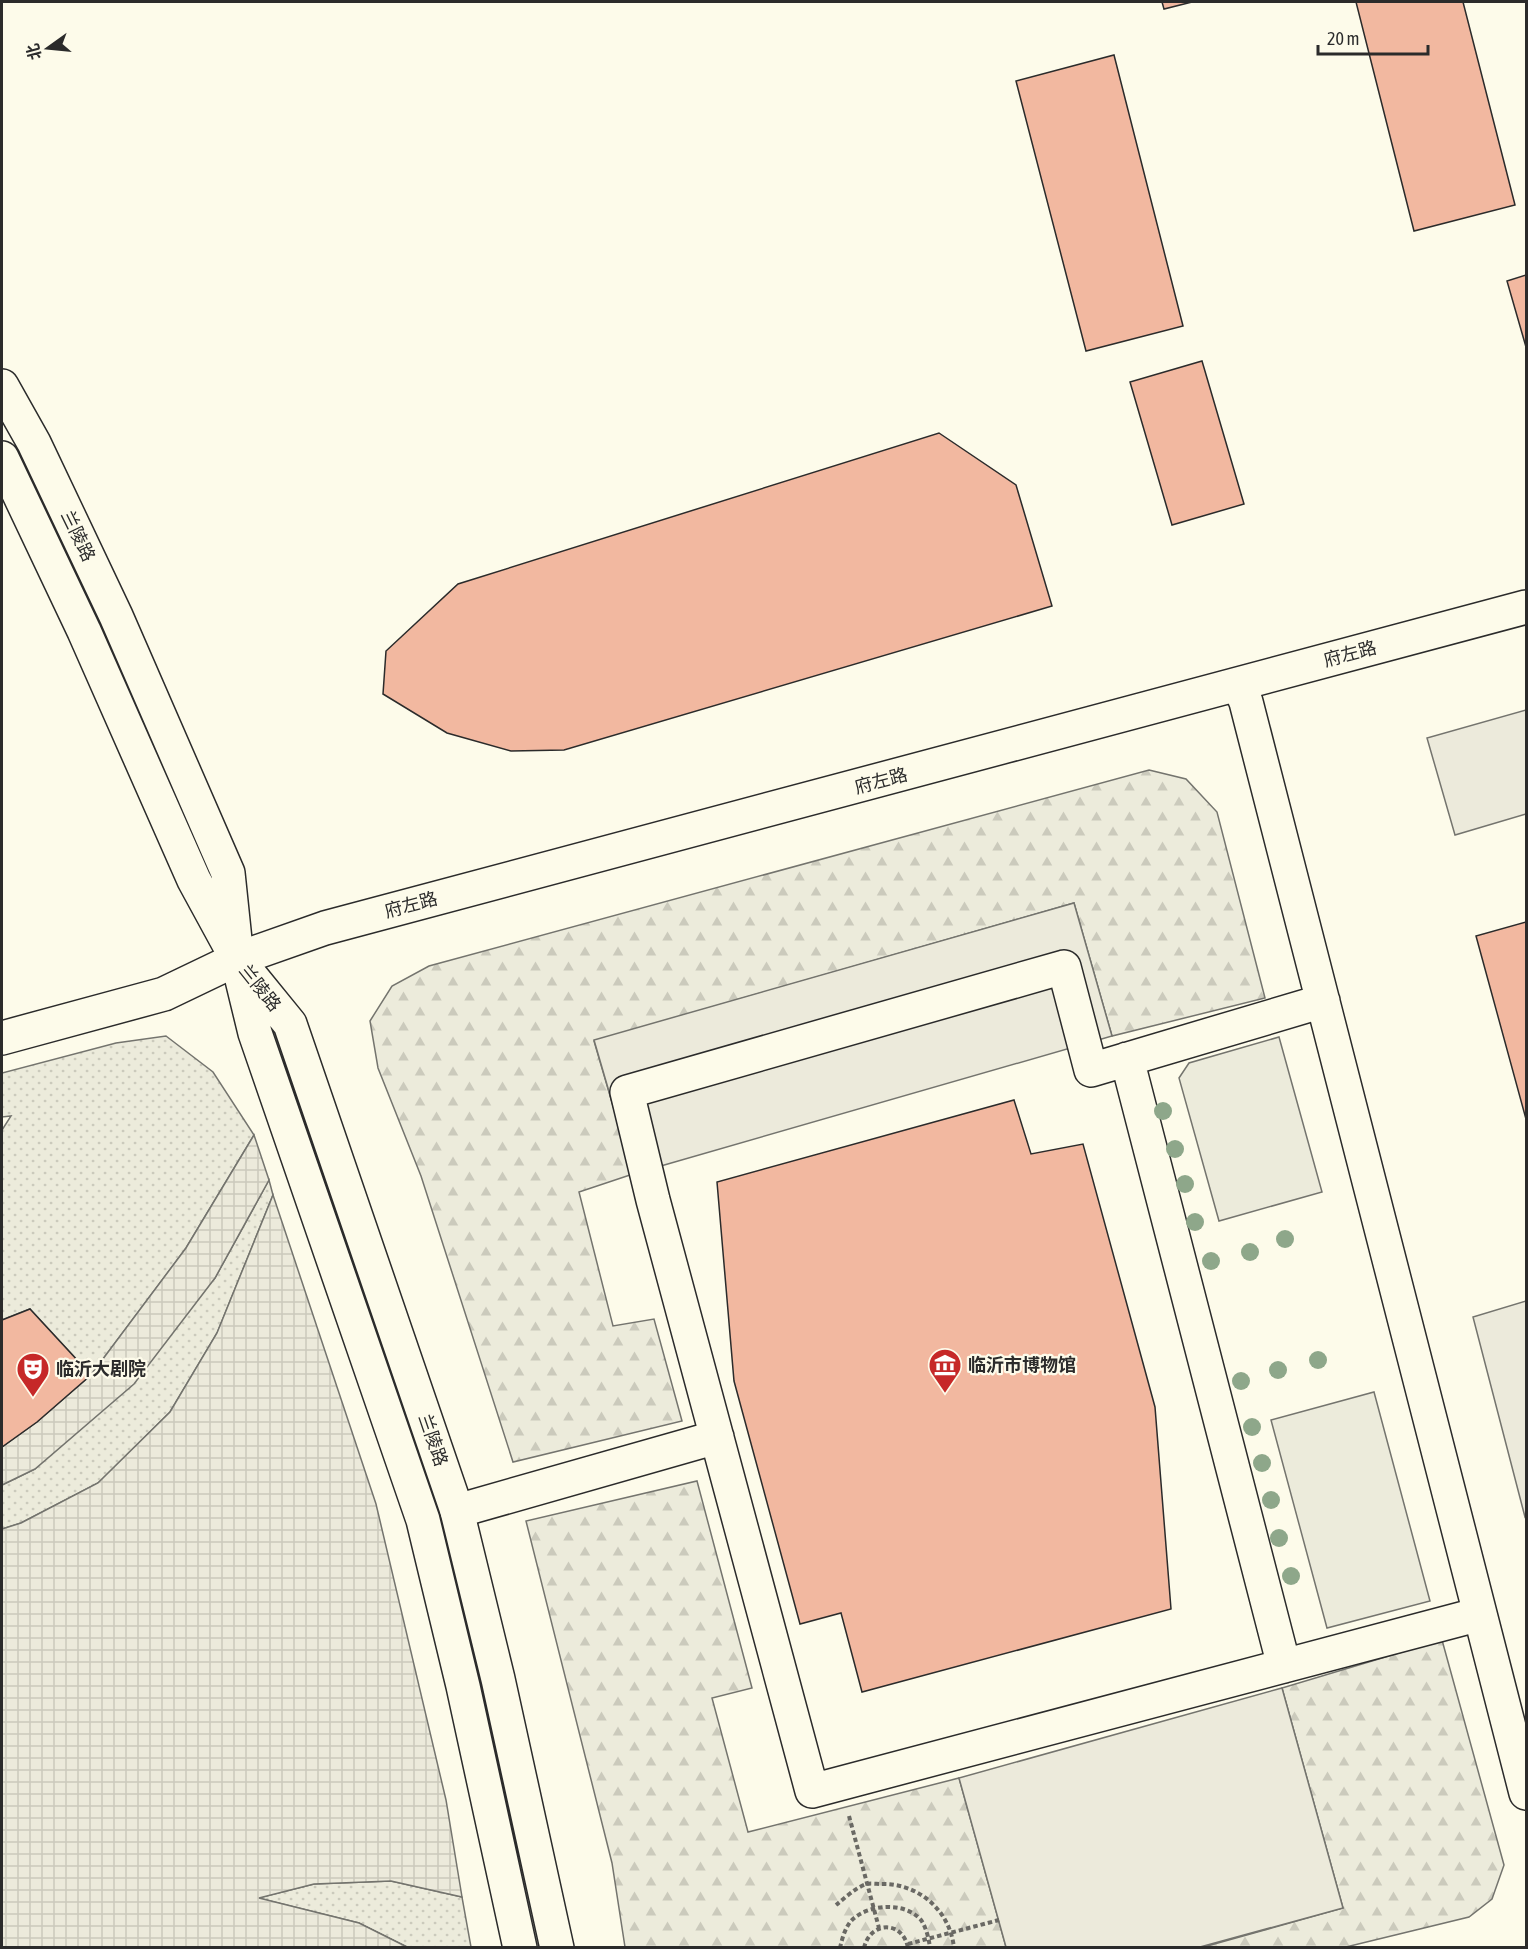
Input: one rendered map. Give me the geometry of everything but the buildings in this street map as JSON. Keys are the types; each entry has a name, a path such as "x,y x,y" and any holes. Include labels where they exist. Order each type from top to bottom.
{"street":[{"name":"兰陵路","path":"2,386 34,443 116,616 228,873 237,959 255,1033 423,1520 463,1686 520,1947"},
{"name":"兰陵路","path":"2,458 84,631 194,880 237,959 290,1024 457,1511 498,1679 557,1947"},
{"name":"府左路","path":"1242,694 1527,607"},
{"name":"府左路","path":"2,1038 164,994 237,959 325,928 1242,694 1527,627"},
{"path":"1242,694 1527,1793"},
{"name":"府左路","path":"2,1019 157,977 237,959"},
{"path":"1323,1001 1091,1070 1064,967 627,1092 653,1200 812,1791 1480,1614"},
{"path":"1127,1059 1284,1666"},
{"path":"457,1511 717,1437"}],"path":[{"path":"840,1783 879,1928"},
{"path":"836,1905 867,1884 891,1883 918,1892 942,1914 951,1932 954,1947"},
{"path":"840,1947 844,1933 852,1920 873,1908 893,1906 907,1911 920,1920 930,1947"},
{"path":"864,1947 867,1937 879,1928 886,1927 900,1932 908,1946 928,1938 999,1920"}],"green space":[{"path":"1149,770 1186,779 1217,812 1265,998 1112,1036 1074,903 594,1041 633,1174 579,1192 613,1326 654,1319 682,1421 513,1462 421,1176 378,1068 370,1021 392,986 429,966"},
{"path":"166,1036 213,1072 254,1135 186,1248 91,1375 30,1309 2,1320 2,1130 11,1116 2,1117 2,1073 116,1043"},
{"path":"1279,1037 1322,1192 1219,1221 1179,1078 1189,1063"},
{"path":"269,1180 273,1195 217,1333 170,1412 98,1483 21,1523 2,1529 2,1485 35,1469 215,1278"},
{"path":"1374,1392 1430,1601 1327,1628 1271,1420"},
{"path":"697,1481 752,1688 712,1698 748,1832 959,1778 1006,1947 625,1947 612,1863 526,1521"},
{"path":"1442,1640 1504,1865 1492,1899 1469,1917 1346,1947 1200,1948 1343,1908 1282,1688"},
{"path":"391,1881 462,1897 471,1947 407,1947 359,1923 258,1898 314,1884"}],"shaded area":[{"path":"1526,710 1526,814 1455,835 1427,738"},
{"path":"1074,903 1112,1036 633,1174 594,1040"},
{"path":"254,1135 269,1180 215,1278 134,1384 35,1469 2,1485 2,1447 37,1422 91,1375 186,1248"},
{"path":"273,1195 376,1504 446,1800 462,1897 391,1881 314,1884 259,1898 359,1923 407,1947 2,1947 2,1529 21,1523 98,1483 170,1412 217,1333"},
{"path":"1526,1301 1526,1516 1525,1517 1473,1317"},
{"path":"1282,1688 1343,1908 1200,1947 1006,1947 959,1778"}],"place":[{"name":"临沂市博物馆","path":"945,1394"},
{"name":"临沂大剧院","path":"33,1398"}]}
